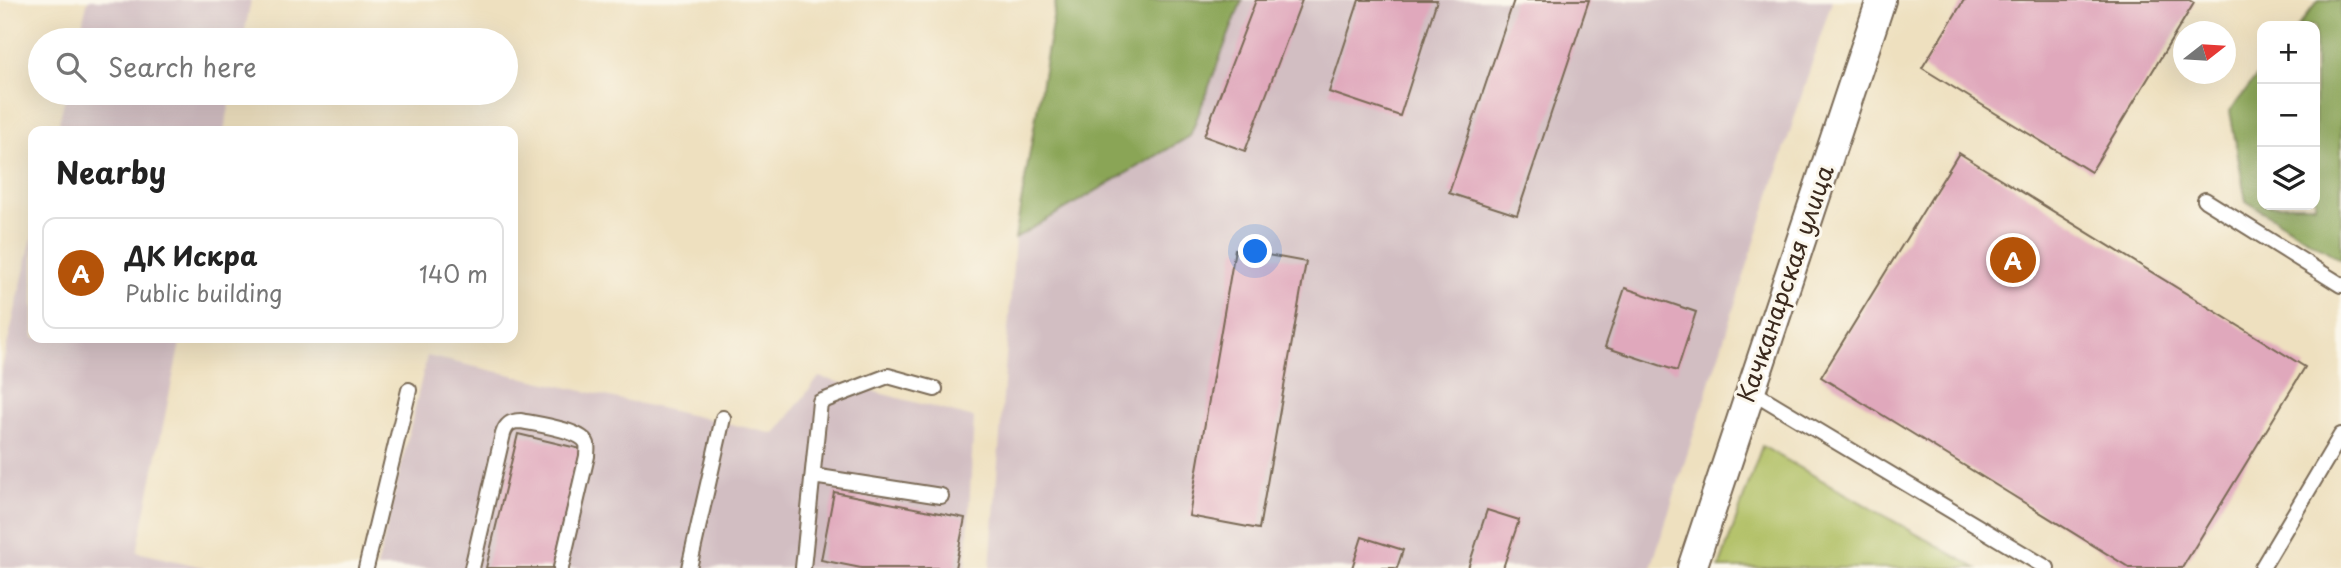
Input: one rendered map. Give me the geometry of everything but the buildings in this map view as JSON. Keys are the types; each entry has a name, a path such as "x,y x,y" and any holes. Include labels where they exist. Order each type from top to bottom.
{"street":[{"name":"Качканарская улица","path":"1692,568 1881,0"}],"lane":[{"path":"2205,200 2341,285"},
{"path":"803,568 820,402 888,376 934,388"},
{"path":"366,568 409,390"},
{"path":"1750,390 2047,568"},
{"path":"689,568 723,418"},
{"path":"471,568 503,434 506,426 513,421 521,421 573,433 587,444 587,456 561,568"},
{"path":"2262,568 2341,435"},
{"path":"813,476 941,496"}],"shaded area":[{"path":"88,0 251,0 245,28 81,28"},
{"path":"1242,0 1832,0 1651,568 990,568 1015,238 1190,136"},
{"path":"63,105 229,105 225,126 58,126"},
{"path":"28,255 28,343 180,343 137,552 207,568 0,568 0,376"},
{"path":"427,356 775,434 819,377 974,418 966,568 377,568"}],"green space":[{"path":"1056,0 1242,0 1190,136 1015,238"},
{"path":"2319,0 2341,0 2341,260 2260,210 2320,210 2320,21 2302,21"},
{"path":"2257,76 2257,208 2246,201 2230,111"},
{"path":"1762,446 1976,568 1719,568"}],"place":[{"name":"ДК Искра","path":"2013,260"}]}
